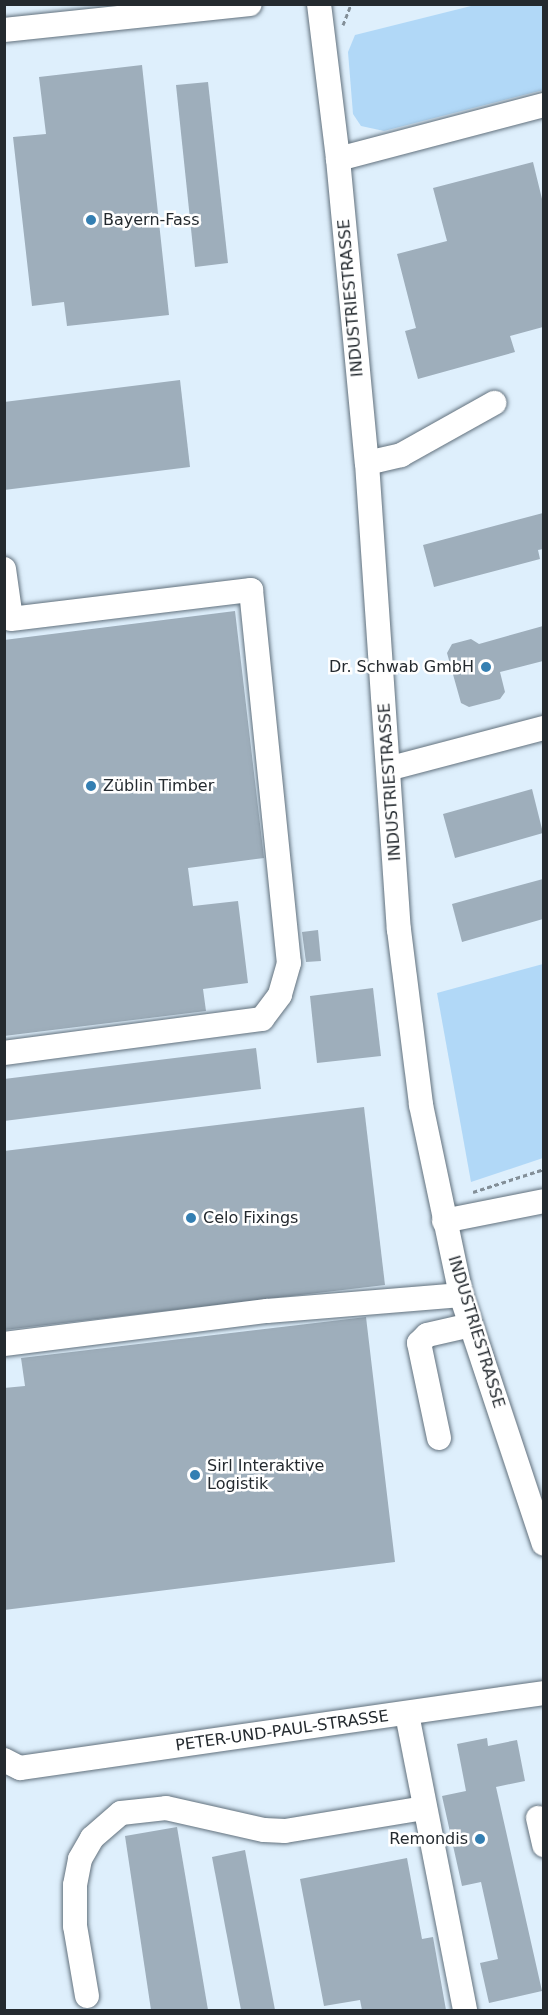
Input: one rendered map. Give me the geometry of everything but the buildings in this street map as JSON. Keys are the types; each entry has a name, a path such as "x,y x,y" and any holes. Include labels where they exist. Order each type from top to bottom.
{"street":[{"path":"4,30 250,4"},
{"name":"INDUSTRIESTRASSE","path":"319,4 338,159 367,463 391,768 399,930 421,1105 461,1295 543,1544"},
{"path":"338,159 543,105"},
{"path":"367,463 401,455 494,403"},
{"path":"4,568 11,619 251,590 289,963 280,995 262,1019 4,1053"},
{"path":"391,768 543,728"},
{"path":"442,1212 543,1201"},
{"path":"4,1344 267,1311 461,1295"},
{"path":"439,1438 419,1342 427,1335 471,1325"},
{"name":"PETER-UND-PAUL-STRASSE","path":"10,1769 543,1693"},
{"path":"407,1714 465,2010"},
{"path":"87,1996 75,1926 75,1885 80,1859 92,1838 121,1813 166,1808 285,1831 424,1808"},
{"path":"538,1818 543,1845"}],"path":[{"path":"342,28 351,4"},
{"path":"442,1212 543,1169"}],"shaded area":[{"path":"479,4 543,5 543,90 384,131 361,126 353,114 348,52 355,35"},
{"path":"543,964 543,1158 471,1182 437,993"}],"place":[{"name":"Bayern-Fass","path":"91,220"},
{"name":"Dr. Schwab GmbH","path":"486,667"},
{"name":"Züblin Timber","path":"91,786"},
{"name":"Celo Fixings","path":"191,1218"},
{"name":"Sirl Interaktive Logistik","path":"195,1475"},
{"name":"Remondis","path":"480,1839"}]}
